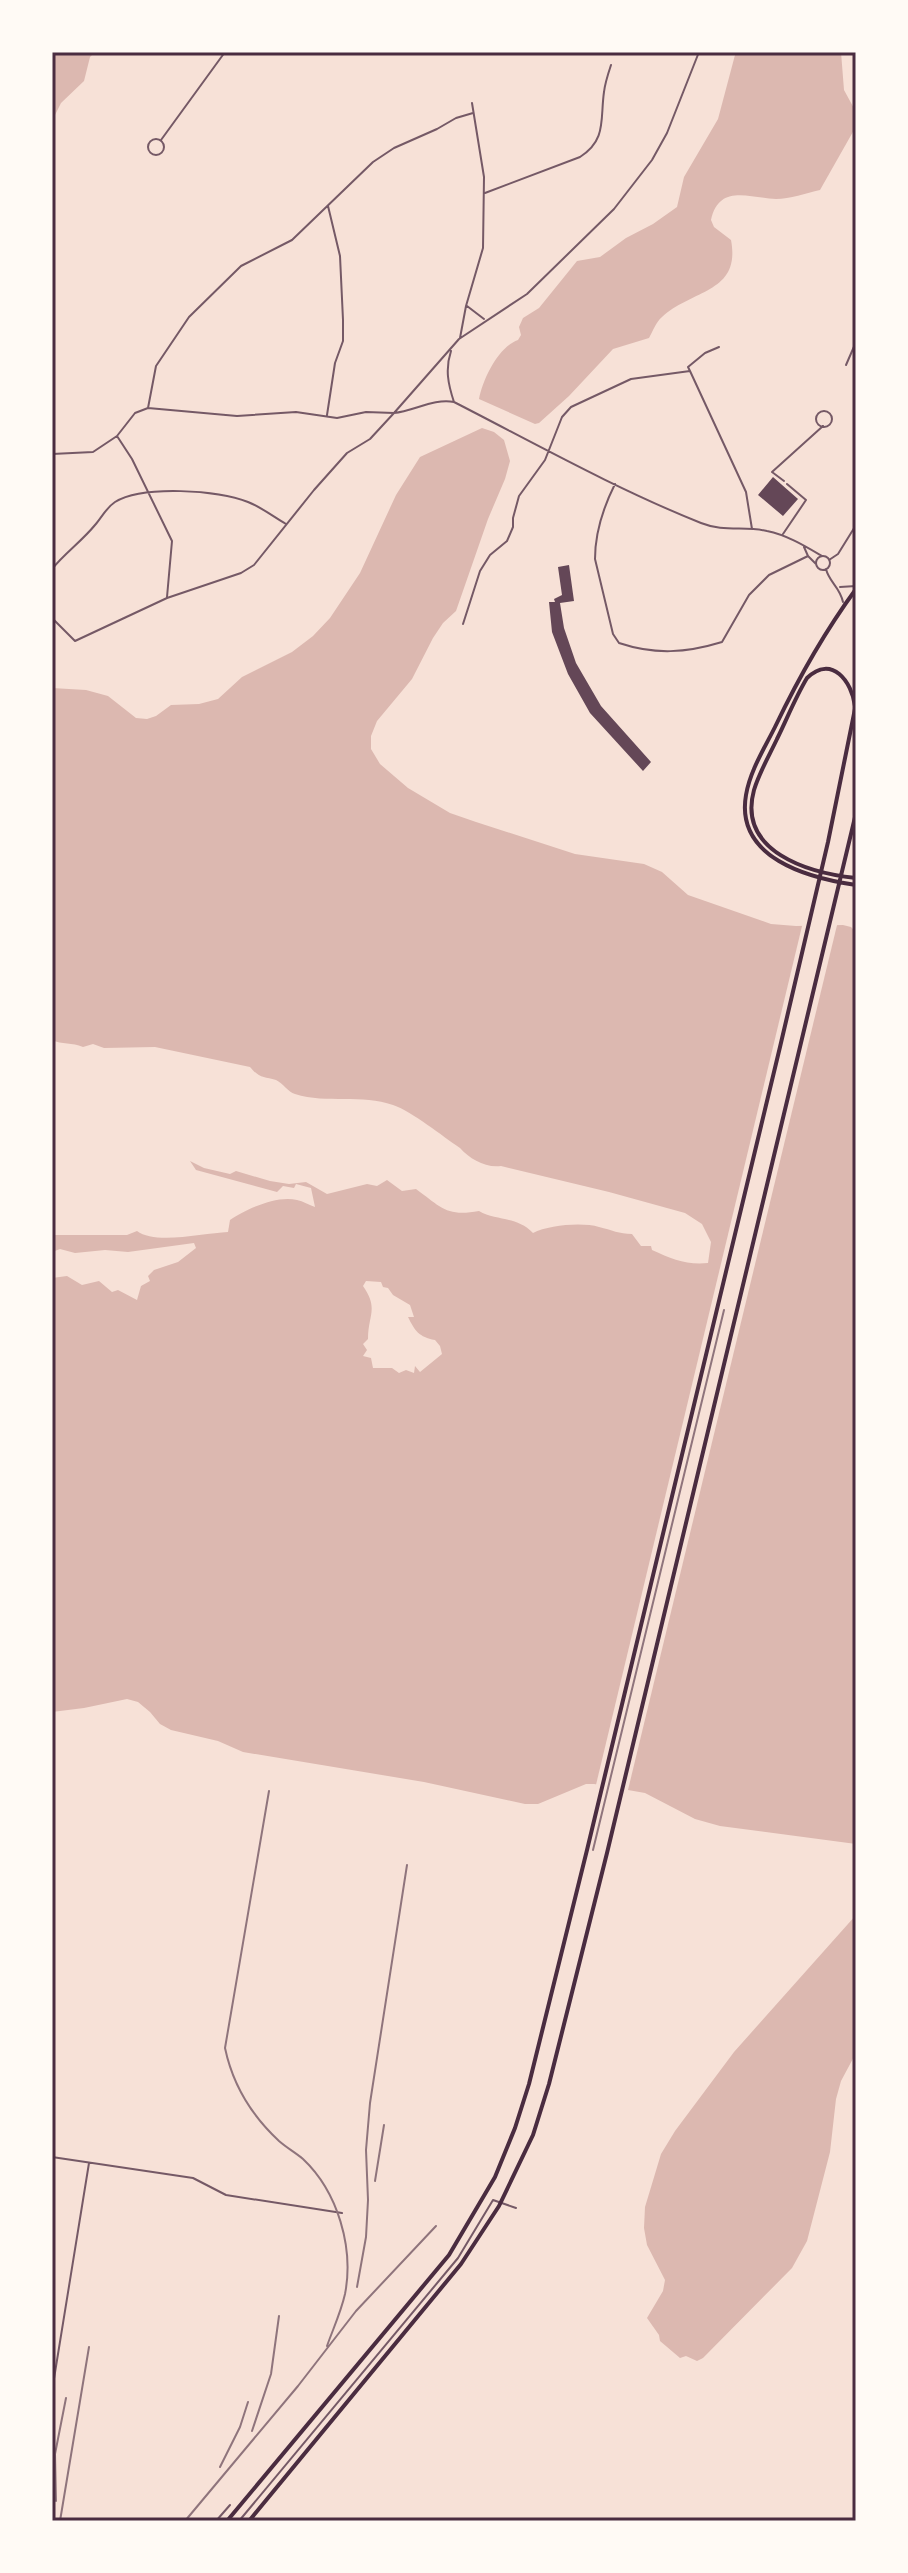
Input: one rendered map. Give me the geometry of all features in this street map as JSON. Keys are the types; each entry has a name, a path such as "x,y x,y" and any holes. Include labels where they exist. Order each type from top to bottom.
{"highway":[{"path":"856,587 802,670 751,777 745,811 753,837 767,854 781,864 856,885"},
{"path":"227,2521 449,2255 495,2177 515,2128 529,2084 587,1850 828,842 856,705 851,685 840,674 827,670 812,673 807,678 758,779 752,806 757,831 773,851 805,867 856,878"},
{"path":"249,2521 467,2257 499,2206 533,2135 549,2084 607,1853 856,813"}],"street":[{"path":"161,140 225,52"},
{"path":"459,339 527,294 614,209 652,160 667,133 699,52"},
{"path":"484,194 591,150 600,131 604,89 611,65"},
{"path":"454,402 446,364 459,339 483,248 484,194 472,103"},
{"path":"148,408 156,366 189,317 241,266 292,240 373,162 394,148 473,113"},
{"path":"161,140 163,152 151,154 149,142 161,140"},
{"path":"327,205 340,256 343,320 343,341 335,363 327,417"},
{"path":"466,306 486,320"},
{"path":"846,365 856,342"},
{"path":"719,347 694,360 688,367 746,492 752,529"},
{"path":"52,618 75,641 167,598 241,573 254,565 347,453 370,439 410,392 452,350"},
{"path":"463,624 480,571 490,555 507,541 519,496 545,460 562,417 571,407 631,379 690,371"},
{"path":"52,454 93,452 117,436 135,413 148,408 237,416 296,412 337,418 380,411 407,412 445,400 547,449 569,463 706,525 782,535 829,560"},
{"path":"782,535 806,500 772,472 823,426"},
{"path":"117,436 132,459 172,541 167,598"},
{"path":"615,484 603,506 595,559 613,634 619,643 655,653 694,651 722,642 749,595 769,575 808,556"},
{"path":"52,569 66,551 95,526 106,509 118,500 147,493 192,492 249,502 287,524"},
{"path":"829,560 838,554 856,525"},
{"path":"803,546 819,569 826,569 830,565 829,560"},
{"path":"817,565 817,559 822,556"},
{"path":"826,569 828,577 839,587 844,606"},
{"path":"839,587 856,587"},
{"path":"52,2157 193,2178 226,2195 342,2213"},
{"path":"52,2391 89,2163"},
{"path":"239,2521 458,2258 493,2200 516,2208"},
{"path":"216,2521 230,2505"}],"shaded area":[{"path":"52,52 95,52 90,57 84,81 61,103 52,121"},
{"path":"738,52 841,52 844,90 856,117 854,130 820,190 781,199 737,195 721,201 711,220 714,227 731,240 732,257 729,270 722,280 662,317 649,338 613,349 539,423 535,424 479,399 492,365 504,349 521,335 519,327 523,318 539,308 577,261 600,257 677,207 684,177 718,119"},
{"path":"482,428 504,440 510,461 456,611 433,638 412,679 377,721 371,736 371,749 380,764 408,788 450,813 575,854 644,864 662,872 688,895 771,924 843,925 856,932 856,1844 720,1826 695,1819 645,1793 594,1784 586,1784 538,1804 525,1804 424,1782 243,1752 218,1741 171,1730 160,1724 138,1702 127,1699 52,1712 52,1278 67,1276 82,1285 99,1281 112,1292 118,1290 137,1300 141,1286 150,1281 148,1276 154,1270 178,1262 196,1248 194,1243 128,1252 105,1250 75,1253 60,1249 52,1252 52,1235 127,1235 137,1231 155,1237 193,1236 228,1232 230,1220 271,1201 297,1200 315,1207 311,1188 296,1184 294,1188 283,1186 277,1192 196,1170 190,1161 230,1174 236,1171 289,1184 306,1182 327,1194 367,1184 377,1186 387,1180 402,1191 416,1189 451,1211 479,1211 513,1221 533,1233 556,1226 592,1225 632,1234 641,1246 651,1246 652,1250 673,1259 708,1263 711,1242 702,1224 685,1213 478,1162 393,1105 369,1100 307,1097 295,1094 250,1067 155,1047 104,1048 93,1044 83,1047 52,1040 52,688 86,690 108,696 136,718 147,719 171,705 199,704 218,699 242,677 292,652 330,618 360,573 396,495 420,457","holes":["366,1281 381,1282 393,1295 410,1305 414,1317 408,1317 418,1333 435,1340 440,1346 442,1354 420,1372 415,1366 414,1373 373,1368 371,1358 363,1356 367,1350 363,1344 368,1339 372,1307 363,1286"]},
{"path":"856,1915 856,2053 841,2081 836,2099 830,2152 807,2241 792,2268 703,2358 697,2361 686,2356 680,2358 660,2341 647,2318 663,2291 665,2280 647,2245 644,2228 645,2207 661,2154 734,2052"}],"pier":[{"path":"838,921 627,1794 595,1789 803,922"}],"building":[{"path":"773,477 798,499 783,516 758,495"},
{"path":"569,565 574,601 560,603 564,628 576,663 601,706 651,762 643,771 590,713 568,674 552,632 549,602 555,602 554,599 562,595 558,567"}],"railway":[{"path":"593,1850 724,1310"},
{"path":"269,1791 225,2048 238,2087 252,2110 279,2141 315,2172 334,2204 345,2240 347,2276 343,2301 327,2346"},
{"path":"357,2287 366,2237 366,2150 370,2103 407,1865"},
{"path":"375,2181 384,2125"},
{"path":"185,2521 356,2311 436,2226"},
{"path":"252,2431 271,2374 279,2316"},
{"path":"60,2521 89,2347"},
{"path":"56,2501 55,2454 66,2398"},
{"path":"220,2467 240,2427 248,2402"}]}
